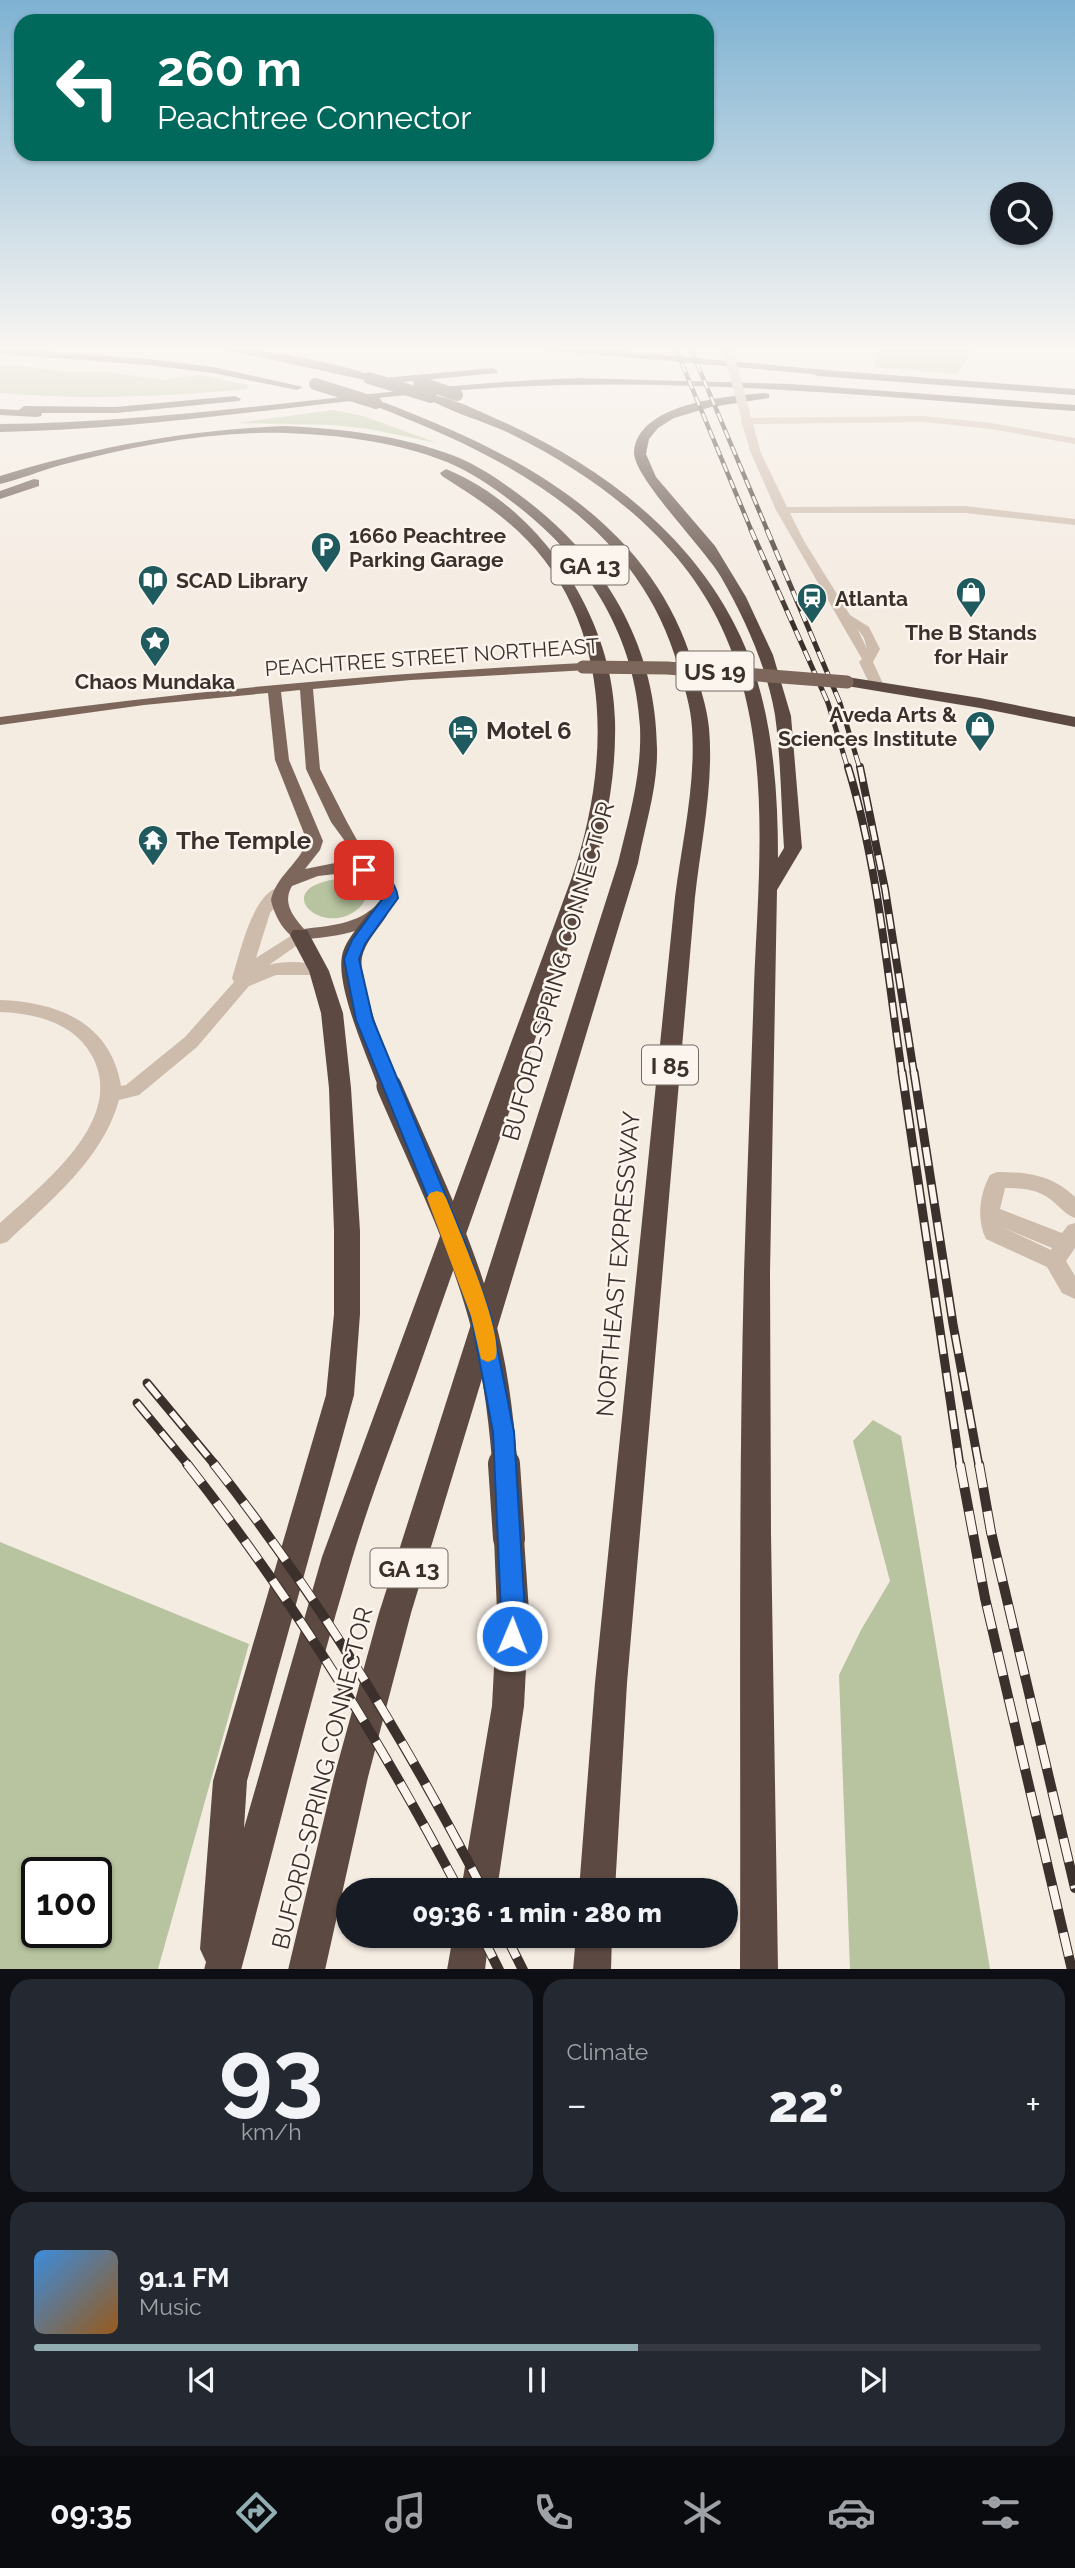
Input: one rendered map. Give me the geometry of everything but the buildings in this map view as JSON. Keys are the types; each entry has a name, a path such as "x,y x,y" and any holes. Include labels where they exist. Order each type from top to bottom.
{"highway":[{"name":"BUFORD-SPRING CONNECTOR","path":"0,480 98,450 159,439"},
{"name":"BUFORD-SPRING CONNECTOR","path":"306,1969 351,1777 395,1613 628,863 647,774 647,720 642,684 630,638 612,601 590,566 566,539 503,488 451,460 363,439"},
{"name":"NORTHEAST EXPRESSWAY","path":"461,439 511,462 565,496 597,523 648,583 675,626 689,663 701,732 611,1683 598,1878"},
{"path":"525,439 579,469 615,494 663,536 696,575 725,618 741,655 759,718 766,786 767,891 757,1276 759,1969"},
{"path":"549,439 567,449 579,469"},
{"path":"643,439 639,453 642,463 652,480 717,557 760,637 779,695 793,848 767,891"},
{"name":"BUFORD-SPRING CONNECTOR","path":"0,495 111,460 207,445 306,442 373,451 417,462 446,473 480,492 514,520 544,551 566,579 588,621 606,689 608,717 605,770 597,824 563,930 337,1557 219,1969"},
{"name":"PEACHTREE STREET NORTHEAST","path":"847,682 877,685 1075,722"},
{"path":"377,915 358,943 351,959 364,1020 454,1240 481,1316 503,1432 513,1612 508,1706 481,1878"},
{"path":"219,1969 230,1781 336,1408 347,1314 347,1231 340,1088 332,1013 319,971 300,935"},
{"path":"466,1969 469,1948"},
{"path":"592,1969 593,1948"}],"main road":[{"name":"PEACHTREE STREET NORTHEAST","path":"0,721 103,706 411,676 583,667 667,668 847,682"},
{"path":"274,690 288,780 315,841 313,850 284,888 278,907 300,935 353,928 377,915 390,898 389,890 379,875 351,842 313,769 306,687"},
{"path":"284,888 308,873 337,867 352,867 379,875"}],"street":[{"path":"752,439 797,541 846,618 861,650 869,659 866,662 877,685"},
{"path":"782,510 895,506 958,508 1017,512 1075,522"},
{"path":"232,997 243,974 262,912 284,888"},
{"path":"111,1095 132,1090 191,1042 265,958 300,935"},
{"path":"232,997 268,970 293,967 319,971"},
{"path":"0,1006 18,1006 52,1014 78,1027 98,1046 109,1070 111,1095 102,1124 89,1146 0,1236"},
{"path":"1075,1210 1060,1193 1031,1179 997,1180 989,1213 993,1233 1066,1246 1070,1287 1075,1290"}],"green space":[{"path":"338,879 356,885 364,892 364,902 359,908 345,916 331,918 318,915 309,909 304,901 306,892 317,884"},
{"path":"873,1420 901,1436 990,1969 850,1969 839,1675 861,1630 890,1581 853,1441"},
{"path":"0,1542 249,1644 158,1969 0,1969"}],"railway":[{"path":"713,439 752,532"},
{"path":"729,439 768,532"},
{"path":"751,530 828,703 848,769"},
{"path":"767,530 840,703 860,769"},
{"path":"848,767 874,880 902,1073"},
{"path":"860,767 885,889 914,1073"},
{"path":"902,1072 960,1466"},
{"path":"914,1072 953,1324 979,1466"},
{"path":"147,1383 216,1466"},
{"path":"137,1403 189,1466"},
{"path":"187,1464 263,1566 333,1671 398,1779 453,1878"},
{"path":"214,1464 253,1514 359,1671 423,1779 477,1878"},
{"path":"960,1464 985,1598 1072,1969"},
{"path":"979,1464 991,1532 1075,1888"},
{"path":"488,1948 498,1969"},
{"path":"512,1948 522,1969"}],"slow traffic":[{"path":"437,1198 481,1316 488,1353"}],"place":[{"name":"1660 Peachtree Parking Garage","path":"326,574"},
{"name":"SCAD Library","path":"153,607"},
{"name":"The B Stands for Hair","path":"971,619"},
{"name":"Atlanta","path":"812,625"},
{"name":"Chaos Mundaka","path":"155,668"},
{"name":"Aveda Arts & Sciences Institute","path":"980,753"},
{"name":"Motel 6","path":"463,757"},
{"name":"The Temple","path":"153,867"}],"route":[{"path":"364,870 379,875 389,890 390,898 358,943 351,959 364,1020 454,1240 481,1316 486,1341 503,1432 512,1636"}]}
